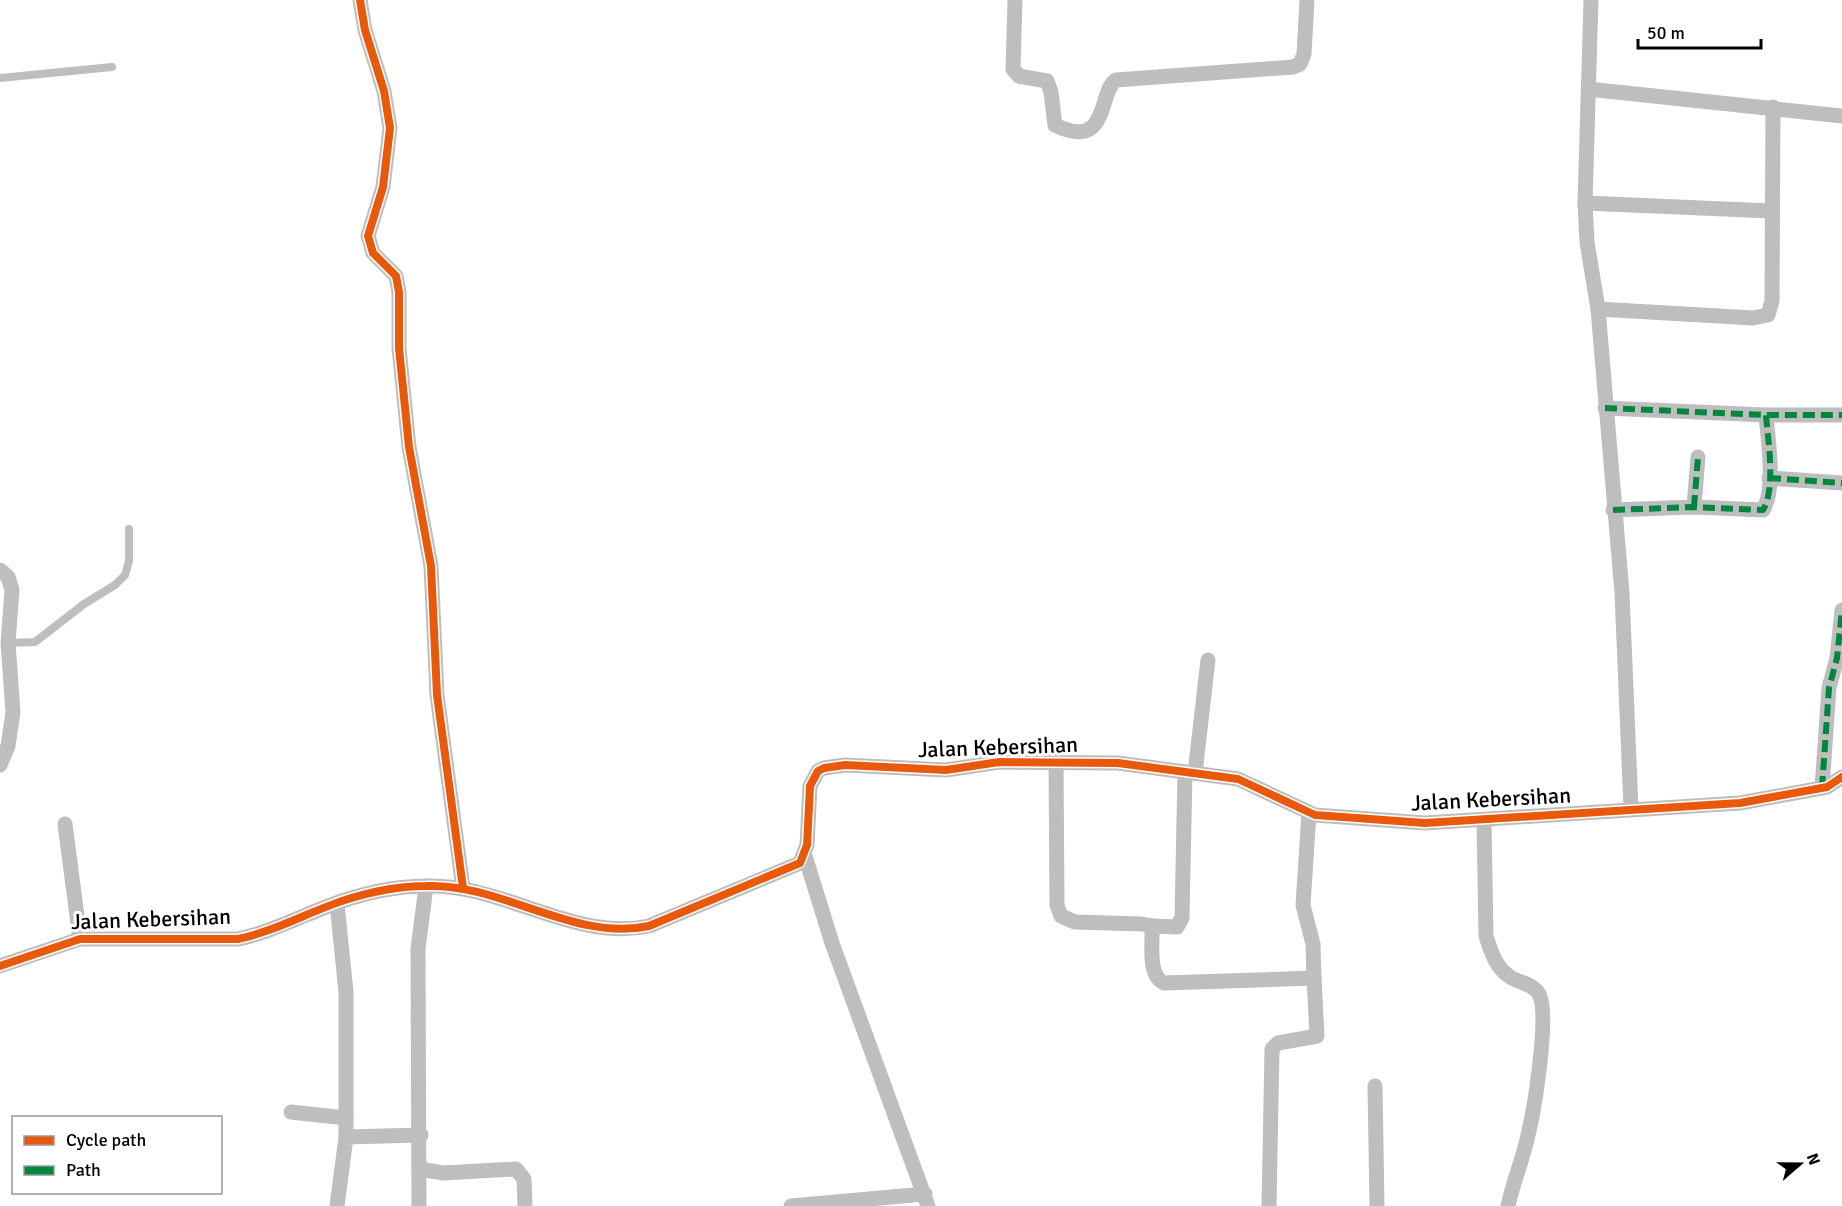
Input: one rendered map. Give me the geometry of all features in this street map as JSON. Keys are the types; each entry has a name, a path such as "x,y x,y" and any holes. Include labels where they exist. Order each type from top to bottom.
{"street":[{"path":"360,0 365,30 384,91 390,128 383,187 368,236 373,253 396,276 399,292 399,348 408,436 413,479 431,566 438,694 463,888"},
{"path":"1015,0 1013,69 1019,76 1047,81 1051,92 1055,125 1077,130 1084,130 1096,124 1101,117 1110,86 1116,80 1293,68 1300,64 1304,54 1307,0"},
{"path":"1591,0 1585,203 1587,242 1598,309 1613,510 1622,593 1631,808"},
{"path":"1588,89 1842,116"},
{"path":"1598,309 1753,318 1768,315 1772,301 1773,107"},
{"path":"1585,203 1771,211"},
{"path":"1605,408 1842,416"},
{"path":"1613,510 1694,507 1763,510 1766,504 1769,478 1766,415"},
{"path":"1694,507 1698,457"},
{"path":"1769,478 1842,483"},
{"path":"0,570 8,577 12,590 8,643 13,712 8,746 0,765"},
{"path":"1822,788 1829,688 1837,658 1842,610"},
{"path":"1056,761 1057,904 1061,916 1075,922 1177,927 1182,918 1190,773 1208,660"},
{"name":"Jalan Kebersihan","path":"0,966 80,939 238,939 263,933 337,904 388,891 426,886 463,888 591,926 625,931 649,926 800,863 805,856 810,786 818,771 845,765 946,770 999,762 1118,763 1238,779 1309,813 1355,820 1425,823 1484,821 1631,808 1740,802 1822,788 1842,777"},
{"path":"1269,1206 1272,1048 1278,1043 1317,1036 1313,944 1303,905 1309,813"},
{"path":"1484,821 1486,936 1490,951 1503,971 1535,990 1542,1007 1543,1031 1529,1135 1508,1206"},
{"path":"65,824 80,939"},
{"path":"791,1206 927,1200 832,943 805,856"},
{"path":"419,1206 418,949 426,886"},
{"path":"337,904 346,992 346,1137 337,1206"},
{"path":"1152,926 1154,972 1158,980 1164,983 1314,978"},
{"path":"1375,1086 1377,1206"},
{"path":"291,1112 346,1118"},
{"path":"346,1137 420,1135"},
{"path":"420,1169 443,1173 516,1169 524,1179 525,1206"}],"lane":[{"path":"0,78 112,67"},
{"path":"8,643 35,642 84,604 115,585 125,575 129,561 129,529"}],"marked path":[{"path":"1605,408 1766,415 1842,415"},
{"path":"1613,510 1694,507 1763,510 1767,501 1770,477 1766,415"},
{"path":"1694,507 1698,457"},
{"path":"1769,478 1842,483"},
{"path":"1822,788 1829,688 1837,658 1842,610"}],"cycle path":[{"path":"360,0 365,30 384,91 390,128 383,187 368,236 373,253 396,276 399,292 399,348 409,447 431,566 437,695 463,888"},
{"path":"0,966 80,939 238,939 266,931 355,897 416,886 454,888 482,893 565,920 593,926 621,929 649,926 800,863 807,845 810,786 818,771 845,765 946,770 999,762 1118,763 1238,779 1315,815 1425,823 1740,803 1827,787 1842,777"}]}
